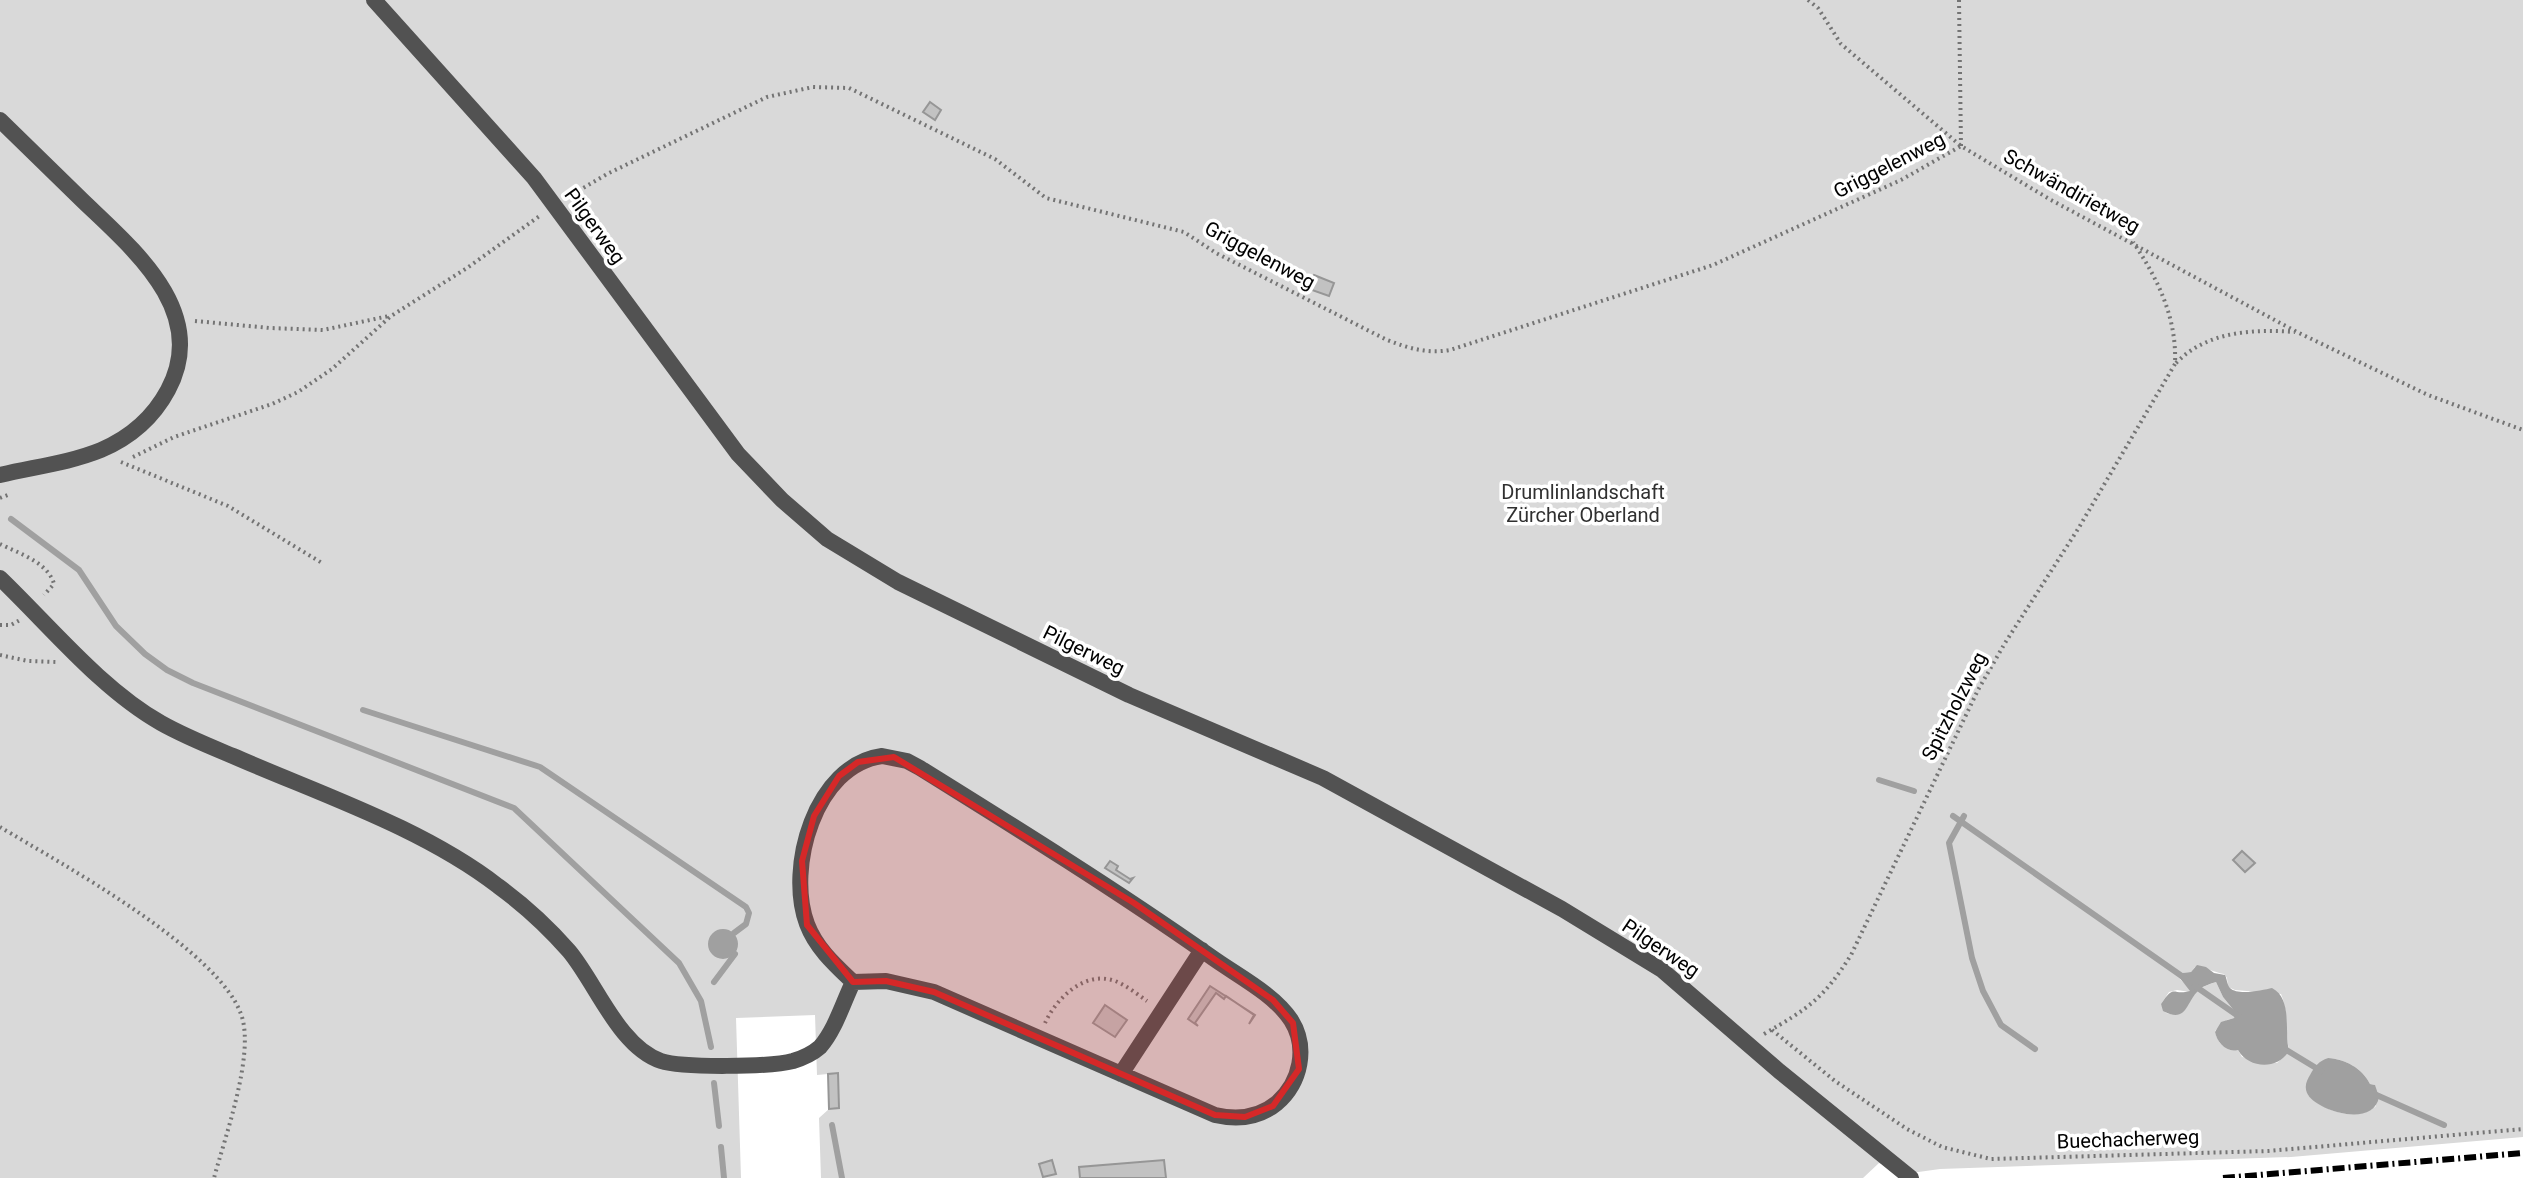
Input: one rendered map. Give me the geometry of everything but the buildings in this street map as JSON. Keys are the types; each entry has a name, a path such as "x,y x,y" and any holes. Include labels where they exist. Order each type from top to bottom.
{"street":[{"name":"Pilgerweg","path":"374,0 555,205 729,444 782,500 827,539 898,582 1129,695 1323,778 1519,884 1662,970 1911,1178"},
{"path":"0,120 145,262 164,290 175,319 179,354 173,380 159,405 141,426 99,451 0,475"},
{"path":"0,578 127,701 163,724 411,833 480,872 518,901 555,936 578,963 630,1039 656,1059 677,1064 706,1065 787,1062 806,1057 825,1040 853,982"},
{"path":"882,756 894,757 920,768 1078,867 1202,950 1273,1000 1293,1023 1300,1053 1293,1083 1273,1106 1260,1113 1229,1118 1200,1109 921,987 886,981 853,982 824,953 807,925 802,901 802,861 814,816 831,785 858,762 882,756"},
{"path":"1121,1074 1202,950"}],"path":[{"name":"Schwändirietweg","path":"1808,0 1818,8 1841,44 1961,146 2051,200 2297,332"},
{"path":"1959,0 1961,146"},
{"name":"Griggelenweg","path":"391,316 467,268 555,205 607,174 767,97 813,87 849,88 995,159 1046,198 1184,232 1216,253 1387,340 1436,352 1713,265 1901,180 1961,146"},
{"path":"2133,242 2156,279 2169,311 2175,341 2175,364"},
{"path":"175,319 309,330 338,329 391,316"},
{"path":"322,563 228,506 121,463 174,437 272,404 298,392 332,369 391,316"},
{"name":"Spitzholzweg","path":"1748,1044 1815,1002 1851,955 1985,677 2078,529 2175,364 2194,348 2225,336 2258,331 2297,332 2428,395 2523,430"},
{"path":"0,498 18,491"},
{"path":"0,544 34,561 53,578 54,584 44,595"},
{"path":"0,625 11,625 21,618"},
{"path":"0,655 28,661 84,661"},
{"path":"0,827 129,907 199,958 228,989 242,1017 245,1053 214,1178"},
{"path":"1039,1038 1059,1001 1075,987 1091,980 1118,982 1163,1010"},
{"name":"Buechacherweg","path":"1772,1030 1835,1081 1907,1129 1942,1147 1991,1159 2268,1151 2523,1129"}],"highlighted area":[{"path":"894,757 1134,903 1273,1000 1293,1023 1299,1069 1273,1106 1245,1117 1215,1115 934,992 886,981 853,982 807,925 802,861 814,816 839,776 858,762"}],"green space":[{"name":"Drumlinlandschaft Zürcher Oberland","path":"0,0 2523,0 2523,1137 2291,1157 1940,1169 1904,1174 1879,1163 1863,1178 821,1178 819,1118 829,1109 828,1074 817,1075 815,1015 736,1018 741,1178 0,1178","holes":["2195,967 2224,974 2228,987 2235,990 2281,994 2289,1051 2277,1063 2242,1057 2238,1050 2230,1050 2220,1043 2215,1031 2234,1018 2236,1013 2216,982 2197,991 2182,1012 2166,1013 2161,1004 2169,992 2190,992 2180,979 2182,973 2191,972","2328,1058 2352,1065 2370,1084 2375,1085 2376,1106 2360,1113 2341,1113 2323,1106 2308,1095 2307,1084 2311,1074"]}],"shaded area":[{"path":"723,929 734,933 738,944 734,955 723,959 712,955 708,944 712,933"},
{"path":"2197,965 2225,975 2229,987 2239,992 2272,988 2279,993 2285,1007 2289,1051 2284,1057 2271,1064 2256,1064 2238,1050 2230,1050 2220,1043 2215,1032 2221,1022 2234,1018 2236,1013 2216,982 2200,989 2181,1013 2177,1015 2163,1011 2161,1004 2169,994 2190,991 2179,977 2182,973 2191,972"},
{"path":"2328,1058 2352,1065 2370,1084 2375,1085 2379,1097 2374,1107 2366,1113 2343,1113 2312,1099 2306,1090 2307,1081 2318,1064"}],"waterway":[{"path":"11,519 79,570 116,626 167,670 193,683 514,808 679,963 701,1001 711,1047"},
{"path":"363,710 540,767 746,907 749,913 746,924 734,933"},
{"path":"1879,780 1914,791"},
{"path":"1953,816 2186,979"},
{"path":"1964,816 1949,843 1972,958 1983,991 2001,1025 2035,1049"},
{"path":"714,982 735,954"},
{"path":"2195,986 2241,1018"},
{"path":"2283,1048 2321,1071"},
{"path":"714,1083 719,1126"},
{"path":"2372,1093 2444,1125"},
{"path":"832,1125 842,1178"},
{"path":"721,1147 724,1178"}],"railway":[{"path":"2223,1178 2523,1153"}]}
